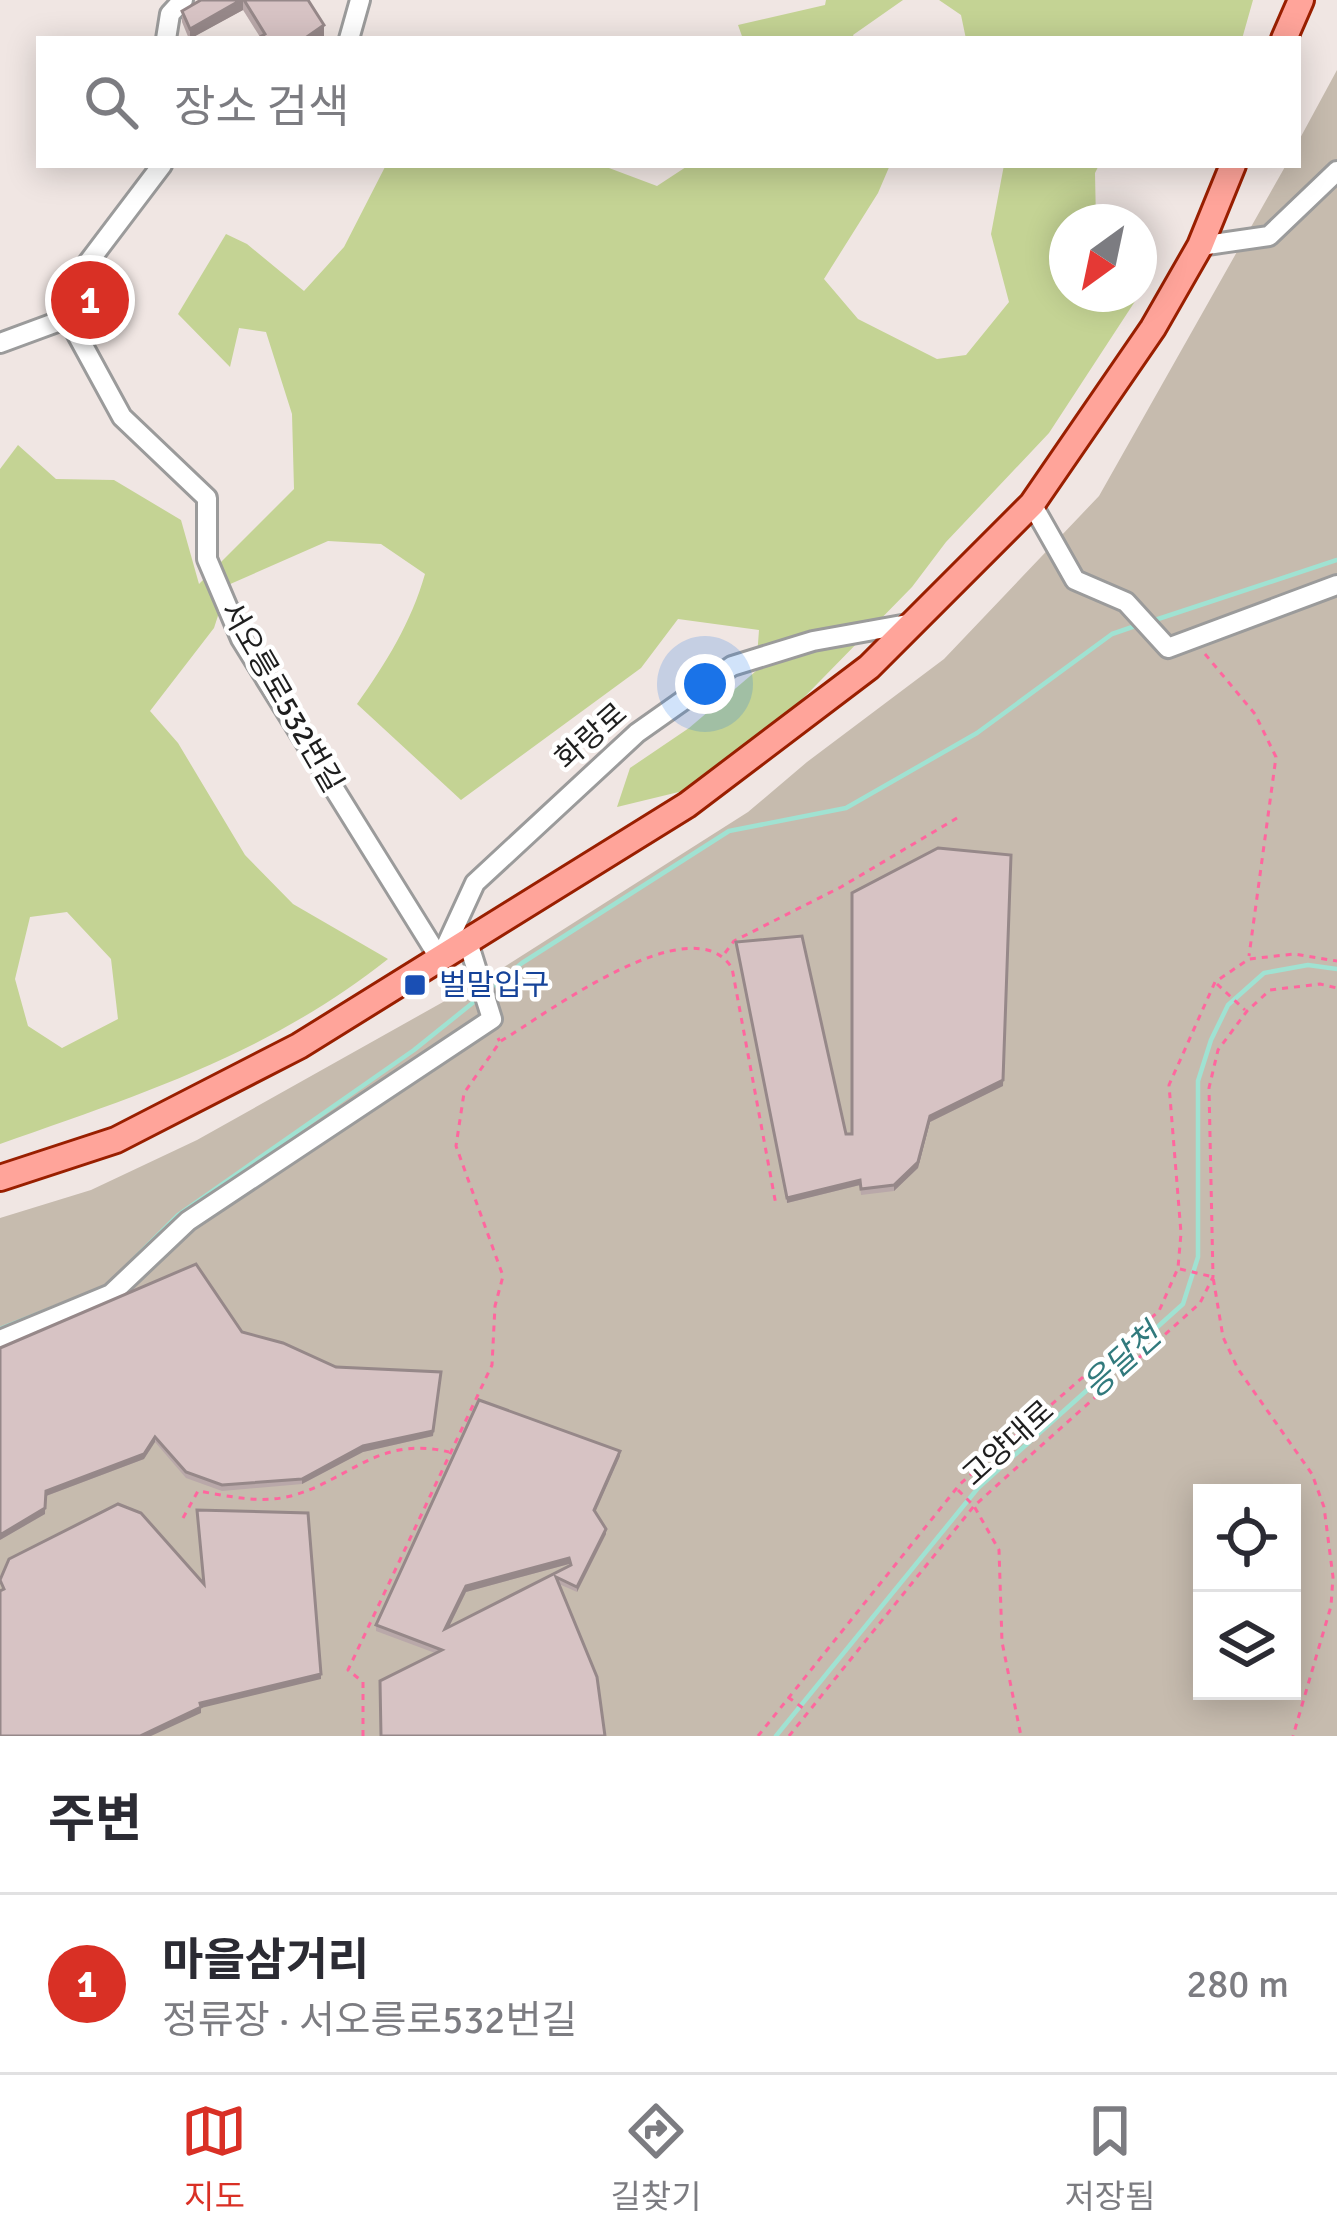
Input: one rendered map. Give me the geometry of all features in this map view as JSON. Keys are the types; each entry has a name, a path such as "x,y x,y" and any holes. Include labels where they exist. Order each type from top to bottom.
{"main road":[{"path":"1285,36 1297,4 1322,0"},
{"path":"0,1178 116,1140 299,1046 687,806 869,667 1032,504 1153,328 1200,246 1232,168"}],"street":[{"path":"166,36 170,14 183,0"},
{"path":"350,36 360,0"},
{"path":"0,343 68,318 83,268 160,168"},
{"path":"1200,246 1269,236 1337,170"},
{"name":"서오릉로532번길","path":"68,318 122,417 207,498 207,560 241,639 440,959"},
{"path":"1032,504 1075,580 1126,602 1168,648 1337,585"},
{"name":"화랑로","path":"440,959 475,883 656,719 732,666 813,641 914,622"},
{"path":"0,1340 111,1294 188,1221 492,1019 468,942"}],"path":[{"path":"1193,639 1255,714 1276,757 1249,959"},
{"path":"724,955 734,941 841,887 957,818"},
{"path":"363,1736 363,1682 348,1670 492,1365 503,1276 456,1146 464,1093 500,1042 603,979 658,952 702,948 724,955 732,968 776,1205"},
{"path":"1246,1011 1216,982 1249,959 1294,954 1337,961"},
{"name":"고양대로","path":"758,1736 957,1489 1159,1311 1180,1269 1169,1085 1216,982"},
{"path":"1293,1736 1334,1607 1324,1507 1312,1474 1238,1370 1223,1336 1213,1277 1209,1088 1218,1050 1246,1011 1270,990 1320,984 1337,988"},
{"path":"492,1019 500,1042"},
{"path":"1180,1269 1213,1277"},
{"name":"고양대로","path":"789,1736 974,1506 1200,1303 1213,1277"},
{"path":"183,1518 198,1491 264,1501 295,1495 375,1455 425,1447 451,1453"},
{"path":"957,1489 974,1506 1000,1550 1002,1642 1021,1736"},
{"path":"788,1697 807,1711"}],"shaded area":[{"path":"1337,70 1337,1736 0,1736 0,1218 91,1190 197,1140 493,974 748,812 944,659 1099,496 1284,168 1301,168 1301,136"}],"green space":[{"path":"826,0 903,0 854,36 742,36 738,25 825,5"},
{"path":"939,0 1253,0 1243,36 965,36 961,15"},
{"path":"384,168 609,168 657,186 684,168 889,168 824,279 858,319 937,359 966,355 1009,302 991,234 1003,168 1098,168 1096,204 1049,204 1049,312 1128,312 1049,433 946,542 912,587 775,727 687,790 617,807 630,768 689,728 756,671 759,630 678,619 641,668 461,800 357,704 397,642 425,574 381,544 328,541 228,585 214,628 150,711 178,743 245,855 293,904 388,959 297,1021 250,1046 153,1089 0,1144 0,469 18,445 56,479 114,480 181,520 199,584 294,489 292,414 266,332 239,328 230,367 178,314 226,234 247,244 304,291 344,247","holes":["67,912 111,959 118,1019 62,1048 28,1026 15,979 30,917"]}],"building":[{"path":"201,0 241,0 190,29 182,11"},
{"path":"244,0 308,0 324,25 308,36 262,36 265,34"},
{"path":"938,848 1011,855 1003,1080 930,1116 918,1162 894,1185 861,1189 860,1180 787,1198 736,942 802,936 846,1134 852,1134 852,893"},
{"path":"196,1264 242,1332 283,1343 336,1367 441,1372 433,1431 363,1446 302,1479 222,1485 186,1472 155,1437 144,1454 46,1491 45,1508 0,1535 0,1348"},
{"path":"479,1400 620,1451 594,1510 606,1529 577,1587 556,1577 597,1677 605,1736 381,1736 380,1681 442,1650 376,1625","holes":["569,1558 571,1565 445,1629 466,1586"]},
{"path":"118,1504 141,1513 204,1584 197,1510 308,1513 321,1674 200,1703 201,1707 140,1736 0,1736 0,1591 4,1589 0,1580 9,1559"}],"waterway":[{"path":"1152,621 1337,560"},
{"path":"489,990 522,963 729,831 846,808 977,733 1112,634 1141,624"},
{"name":"응달천","path":"776,1736 978,1488 1183,1304 1198,1257 1198,1081 1211,1040 1228,1005 1264,973 1308,965 1337,969"},
{"path":"114,1279 178,1215 414,1050 480,997"},
{"path":"0,1329 78,1298"}],"place":[{"name":"마을삼거리","path":"90,300"},
{"name":"벌말입구","path":"415,985"}]}
